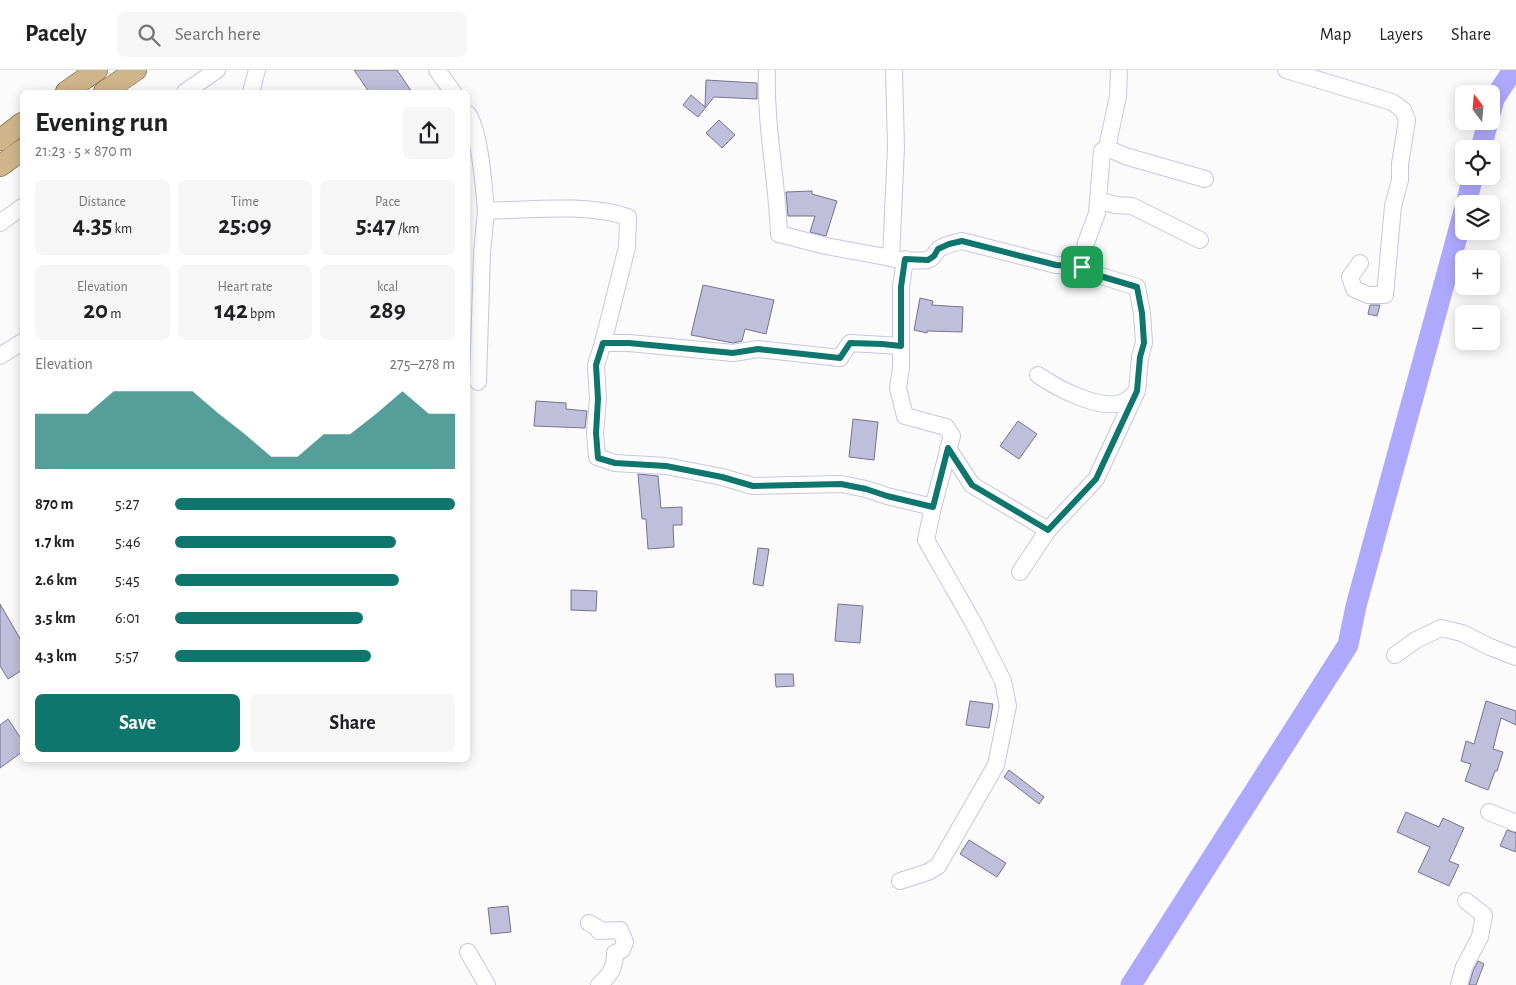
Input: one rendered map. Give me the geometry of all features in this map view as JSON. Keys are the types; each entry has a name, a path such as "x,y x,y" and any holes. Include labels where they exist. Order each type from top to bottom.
{"main road":[{"path":"69,90 97,70"},
{"path":"107,90 136,70"},
{"path":"0,140 20,125"},
{"path":"0,166 20,151"}],"street":[{"path":"188,90 217,70"},
{"path":"252,90 257,70"},
{"path":"437,70 452,90"},
{"path":"767,70 769,121 778,203 779,234 826,246 898,259 928,260 934,256 938,249 962,241 1056,265 1082,267 1100,276 1137,287 1142,313 1144,343 1140,357 1137,391 1096,479 1048,530 1020,572"},
{"path":"894,70 898,259 901,287 901,368 898,388 905,416 946,427 952,436 926,540 974,624 1003,681 1008,706 996,765 938,866 928,872 900,881"},
{"path":"1082,267 1086,243 1097,213 1102,151 1107,148 1118,96 1120,70"},
{"path":"1286,70 1392,102 1403,110 1407,120 1400,164 1400,180 1393,206 1385,295 1368,296 1354,289 1350,277 1360,263"},
{"path":"470,117 473,122 483,179 486,211 482,253 478,382"},
{"path":"1107,148 1125,156 1205,179"},
{"path":"1098,200 1115,205 1132,206 1200,240"},
{"path":"0,223 20,208"},
{"path":"486,211 552,209 610,211 628,217 627,247 596,365 598,458 615,463 666,466 722,477 753,486 841,484 933,507"},
{"path":"0,356 20,343"},
{"path":"603,343 629,343 733,353 758,349 840,358 850,343 901,346"},
{"path":"1038,375 1062,390 1090,400 1109,404 1121,403 1137,391"},
{"path":"948,448 972,485 1048,530"},
{"path":"1395,655 1416,640 1441,628 1462,632 1490,647 1516,657"},
{"path":"1489,812 1516,822"},
{"path":"1459,985 1464,967 1480,937 1484,915 1466,901"},
{"path":"589,923 598,928 599,931 620,930 625,942 622,950 615,953 612,973 600,985"},
{"path":"468,952 487,985"}],"building":[{"path":"354,70 397,70 411,90 368,90"},
{"path":"706,80 757,83 757,99 714,97 698,117 683,105 691,95 705,107"},
{"path":"719,120 735,135 722,148 706,133"},
{"path":"812,191 812,194 837,201 826,236 810,232 815,216 788,216 786,192"},
{"path":"703,285 774,300 766,334 745,329 742,341 733,343 691,335"},
{"path":"920,298 933,301 932,305 963,307 962,332 927,331 927,333 914,330"},
{"path":"1370,305 1380,305 1377,316 1368,314"},
{"path":"536,401 566,403 566,409 587,411 585,428 534,426"},
{"path":"853,419 878,422 874,460 849,457"},
{"path":"1018,421 1037,434 1019,459 1000,446"},
{"path":"638,474 658,476 661,508 682,507 682,525 673,525 674,547 648,549 646,519 642,519"},
{"path":"758,548 769,549 763,586 753,584"},
{"path":"571,590 597,591 596,611 571,610"},
{"path":"0,604 20,639 20,671 8,679 0,666"},
{"path":"838,604 863,606 860,643 835,641"},
{"path":"775,674 793,674 794,686 776,687"},
{"path":"970,701 993,704 989,728 966,725"},
{"path":"1486,701 1516,711 1516,725 1501,718 1493,749 1503,752 1488,790 1465,781 1471,764 1461,761 1466,741 1474,744"},
{"path":"8,719 20,737 20,753 0,768 0,725"},
{"path":"1009,770 1044,797 1039,804 1004,777"},
{"path":"1406,812 1439,827 1443,818 1464,828 1449,861 1459,865 1449,886 1418,872 1430,847 1397,832"},
{"path":"1507,830 1516,833 1516,852 1500,846"},
{"path":"969,840 1006,863 997,877 960,854"},
{"path":"508,906 511,932 491,934 488,908"},
{"path":"1478,961 1484,964 1476,985 1469,985 1473,971"}],"waterway":[{"path":"1500,90 1513,70"},
{"path":"1483,140 1486,130"},
{"path":"1468,195 1471,185"},
{"path":"1131,985 1348,645 1356,606 1456,240"}],"route":[{"path":"962,241 1056,265 1082,267 1100,276 1137,287 1142,313 1144,343 1140,357 1137,391 1096,479 1048,530 972,485 948,448 933,507 841,484 753,486 722,477 666,466 615,463 598,458 596,365 603,343 629,343 652,347 733,353 758,349 840,358 850,343 901,346 901,287 905,259 928,260 934,256 938,249 962,241"}]}
